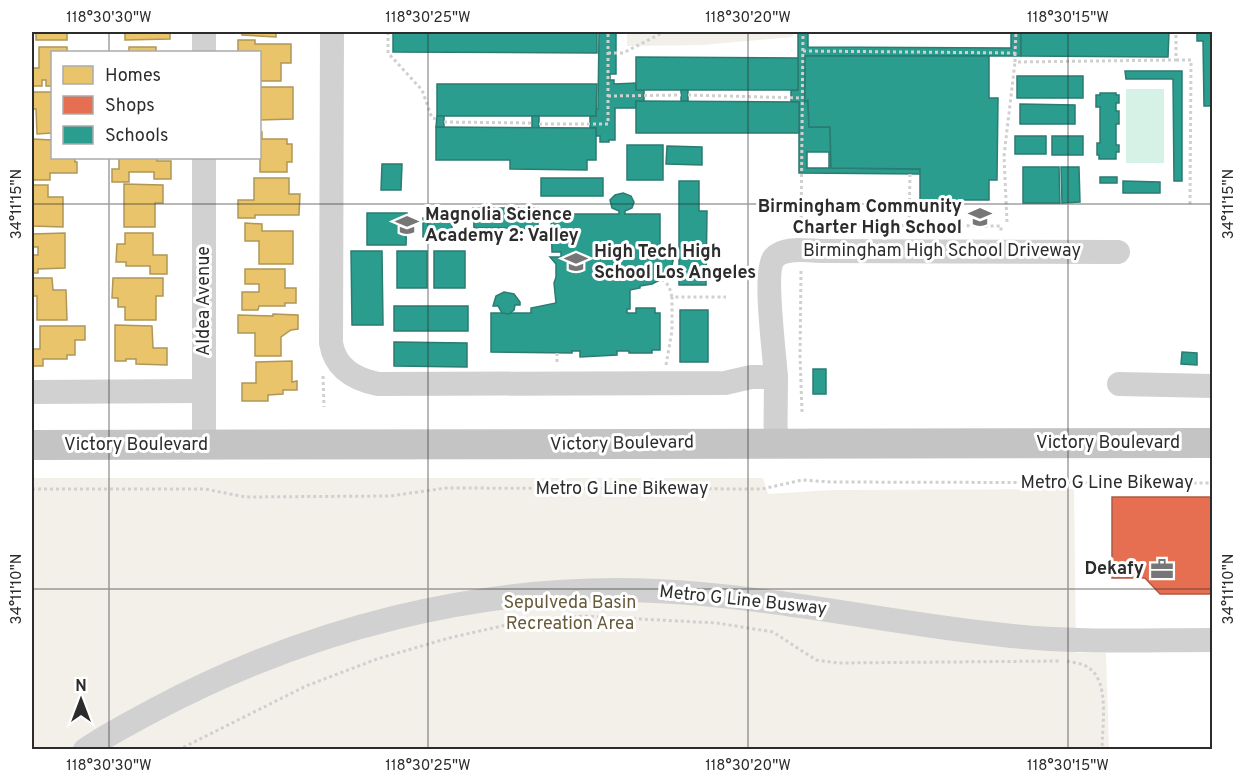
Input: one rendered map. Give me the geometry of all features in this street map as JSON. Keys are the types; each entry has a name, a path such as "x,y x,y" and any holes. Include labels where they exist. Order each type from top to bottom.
{"main road":[{"name":"Victory Boulevard","path":"32,445 1212,443"}],"street":[{"path":"204,32 204,51"},
{"path":"332,32 331,342 335,358 353,376 378,384 725,383 751,377 776,377"},
{"name":"Aldea Avenue","path":"204,159 204,444"},
{"name":"Birmingham High School Driveway","path":"776,443 776,377 770,316 770,267 772,260 778,255 786,251 1118,252"},
{"path":"1119,384 1212,386"},
{"path":"32,392 204,391"},
{"name":"Metro G Line Busway","path":"85,750 106,736 203,684 314,641 414,614 537,594 654,591 800,606 1004,636 1081,640 1212,640"}],"path":[{"path":"388,32 388,53 422,90 432,117 436,119"},
{"path":"539,124 608,124 608,32"},
{"path":"608,53 623,54 664,32"},
{"path":"801,238 803,32"},
{"path":"1007,222 1004,156 1016,62 1016,32"},
{"path":"1176,32 1176,60"},
{"path":"803,51 1016,53"},
{"path":"1016,62 1191,60 1190,204"},
{"path":"608,96 681,94"},
{"path":"688,95 802,98"},
{"path":"444,122 532,123"},
{"path":"909,225 910,174"},
{"path":"809,232 817,225 1001,226 1002,252"},
{"path":"801,266 802,412"},
{"path":"661,369 666,364 672,331 672,297 669,286 662,279"},
{"path":"672,297 726,297"},
{"name":"Metro G Line Bikeway","path":"32,489 205,489 245,496 390,496 446,488 762,489 802,480 1212,483"},
{"path":"178,750 306,686 377,659 449,638 506,625 583,616 717,623 772,632 816,660 838,663 1066,661 1080,664 1090,668 1100,681 1103,694 1102,750"}],"green space":[{"path":"627,32 793,32 793,37 702,45 627,46"},
{"name":"Sepulveda Basin Recreation Area","path":"32,478 763,478 768,494 832,490 1074,489 1076,653 1106,653 1109,749 32,749"}],"shaded area":[{"path":"1126,89 1164,89 1164,163 1126,163"}],"building: Homes":[{"path":"36,32 67,32 67,40 36,40"},
{"path":"125,32 170,32 170,39 125,40"},
{"path":"242,32 276,32 276,37 242,35"},
{"path":"238,40 255,40 255,44 291,44 291,63 281,63 281,81 261,81 261,51 238,51"},
{"path":"39,47 67,47 67,51 51,51 51,86 46,86 46,80 42,80 42,86 32,86 32,68 39,68"},
{"path":"129,47 156,47 156,51 129,51"},
{"path":"261,87 293,87 293,119 261,120"},
{"path":"32,92 51,92 51,133 37,134 36,109 32,109"},
{"path":"261,132 262,139 287,139 287,144 292,144 292,162 287,162 287,172 260,172"},
{"path":"32,139 51,140 51,159 75,159 77,162 77,173 50,173 50,180 32,180"},
{"path":"119,159 171,161 171,179 154,179 154,172 129,172 129,182 112,182 112,169 119,169"},
{"path":"254,178 289,178 289,194 300,194 299,215 255,215 255,218 238,218 238,200 254,200"},
{"path":"124,184 163,185 163,203 155,203 155,227 124,227"},
{"path":"32,185 48,185 48,197 63,197 63,227 32,226"},
{"path":"245,223 262,224 262,231 293,231 293,264 259,264 259,241 245,241"},
{"path":"65,233 65,268 38,269 38,273 32,273 32,255 38,255 38,247 32,247 32,234"},
{"path":"125,233 153,233 153,255 167,255 167,274 150,274 150,266 126,266 126,262 116,262 117,244 125,244"},
{"path":"245,269 285,269 285,288 296,288 296,303 285,303 285,306 259,306 258,310 242,310 242,292 259,292 259,284 245,284"},
{"path":"32,278 52,278 53,290 66,290 67,320 37,320 37,296 32,296"},
{"path":"113,278 163,278 163,296 156,296 156,320 125,320 125,307 118,307 118,298 112,298"},
{"path":"273,314 298,315 298,329 291,330 281,337 281,356 255,356 255,333 238,333 238,315 273,316"},
{"path":"115,325 152,326 153,348 167,348 167,365 136,364 136,359 115,361"},
{"path":"40,326 85,326 85,340 75,340 75,355 67,355 67,359 43,359 43,366 32,366 32,349 40,349"},
{"path":"292,361 292,382 297,381 297,390 283,390 283,394 268,395 268,401 242,401 242,383 256,383 256,362"}],"building: Shops":[{"path":"1112,497 1212,497 1212,594 1160,594 1145,578 1112,578"}],"building: Schools":[{"path":"393,32 597,32 597,53 393,52"},
{"path":"599,32 616,32 616,74 610,74 610,80 614,80 614,84 636,83 636,90 644,90 644,102 636,101 636,108 615,108 615,140 609,140 609,142 600,142 600,136 596,136 596,128 590,128 590,116 596,116 596,109 598,109"},
{"path":"798,32 808,32 808,47 1011,48 1011,32 1021,32 1021,56 805,56 805,102 808,100 809,127 830,127 831,168 920,169 921,174 799,173 799,102 791,102 791,90 798,90","holes":["807,152 829,152 829,168 807,168"]},
{"path":"1021,32 1169,32 1168,57 1021,56"},
{"path":"1197,32 1212,32 1212,106 1204,106 1203,41 1197,41"},
{"path":"805,56 989,56 989,98 998,98 997,180 989,180 989,200 920,200 920,169 831,168 830,127 809,127 808,100 805,102"},
{"path":"636,57 798,58 798,90 636,90"},
{"path":"1125,71 1182,71 1182,181 1174,181 1173,79 1126,79"},
{"path":"1017,76 1083,76 1083,98 1017,98"},
{"path":"437,84 597,84 596,116 437,116"},
{"path":"681,90 688,90 688,101 681,101"},
{"path":"1100,93 1119,95 1119,103 1116,103 1116,111 1119,111 1119,124 1116,124 1116,145 1119,145 1119,152 1116,152 1116,159 1099,159 1097,155 1097,143 1100,143 1100,107 1096,107 1096,95"},
{"path":"636,101 799,102 799,133 636,133"},
{"path":"1020,104 1075,105 1075,124 1020,124"},
{"path":"437,116 444,116 444,127 436,127"},
{"path":"532,116 539,116 539,128 532,128"},
{"path":"436,127 596,128 596,160 587,160 587,170 510,169 510,160 436,160"},
{"path":"1015,136 1046,136 1046,154 1015,154"},
{"path":"1052,136 1083,136 1083,155 1052,155"},
{"path":"627,145 663,145 663,180 627,180"},
{"path":"667,146 702,147 702,165 666,164"},
{"path":"382,164 402,164 401,190 381,190"},
{"path":"1023,167 1059,167 1060,203 1023,203"},
{"path":"1061,167 1079,167 1080,202 1062,203"},
{"path":"1100,177 1117,177 1117,183 1100,183"},
{"path":"541,178 603,178 603,196 541,196"},
{"path":"679,181 699,181 699,211 707,211 706,285 679,285"},
{"path":"1123,181 1160,182 1160,193 1123,193"},
{"path":"623,193 631,196 634,202 632,208 625,211 625,214 660,214 660,252 648,252 648,257 674,257 672,265 662,279 630,290 630,309 627,309 627,313 636,313 636,308 655,308 655,313 660,313 660,350 652,350 652,353 617,351 617,355 580,357 580,351 572,351 572,353 491,352 491,313 531,313 531,308 556,303 554,283 556,264 550,257 561,257 561,252 552,252 551,214 619,214 619,211 612,208 610,200 615,195"},
{"path":"473,208 538,208 538,228 474,228"},
{"path":"367,213 407,213 406,245 367,245"},
{"path":"423,218 452,218 452,238 423,237"},
{"path":"351,251 382,251 383,325 352,325"},
{"path":"397,251 427,251 427,288 397,288"},
{"path":"434,251 465,251 465,288 434,288"},
{"path":"504,292 514,294 520,302 520,305 515,305 514,310 509,314 502,313 498,306 493,306 496,296"},
{"path":"394,306 468,306 468,331 394,331"},
{"path":"680,310 708,310 708,362 680,362"},
{"path":"394,342 467,343 467,367 394,366"},
{"path":"1182,352 1197,353 1197,365 1181,364"},
{"path":"813,369 826,369 826,394 813,394"}],"place":[{"name":"Birmingham Community Charter High School","path":"980,217"},
{"name":"Magnolia Science Academy 2: Valley","path":"407,225"},
{"name":"High Tech High School Los Angeles","path":"576,262"},
{"name":"Dekafy","path":"1162,569"}]}
